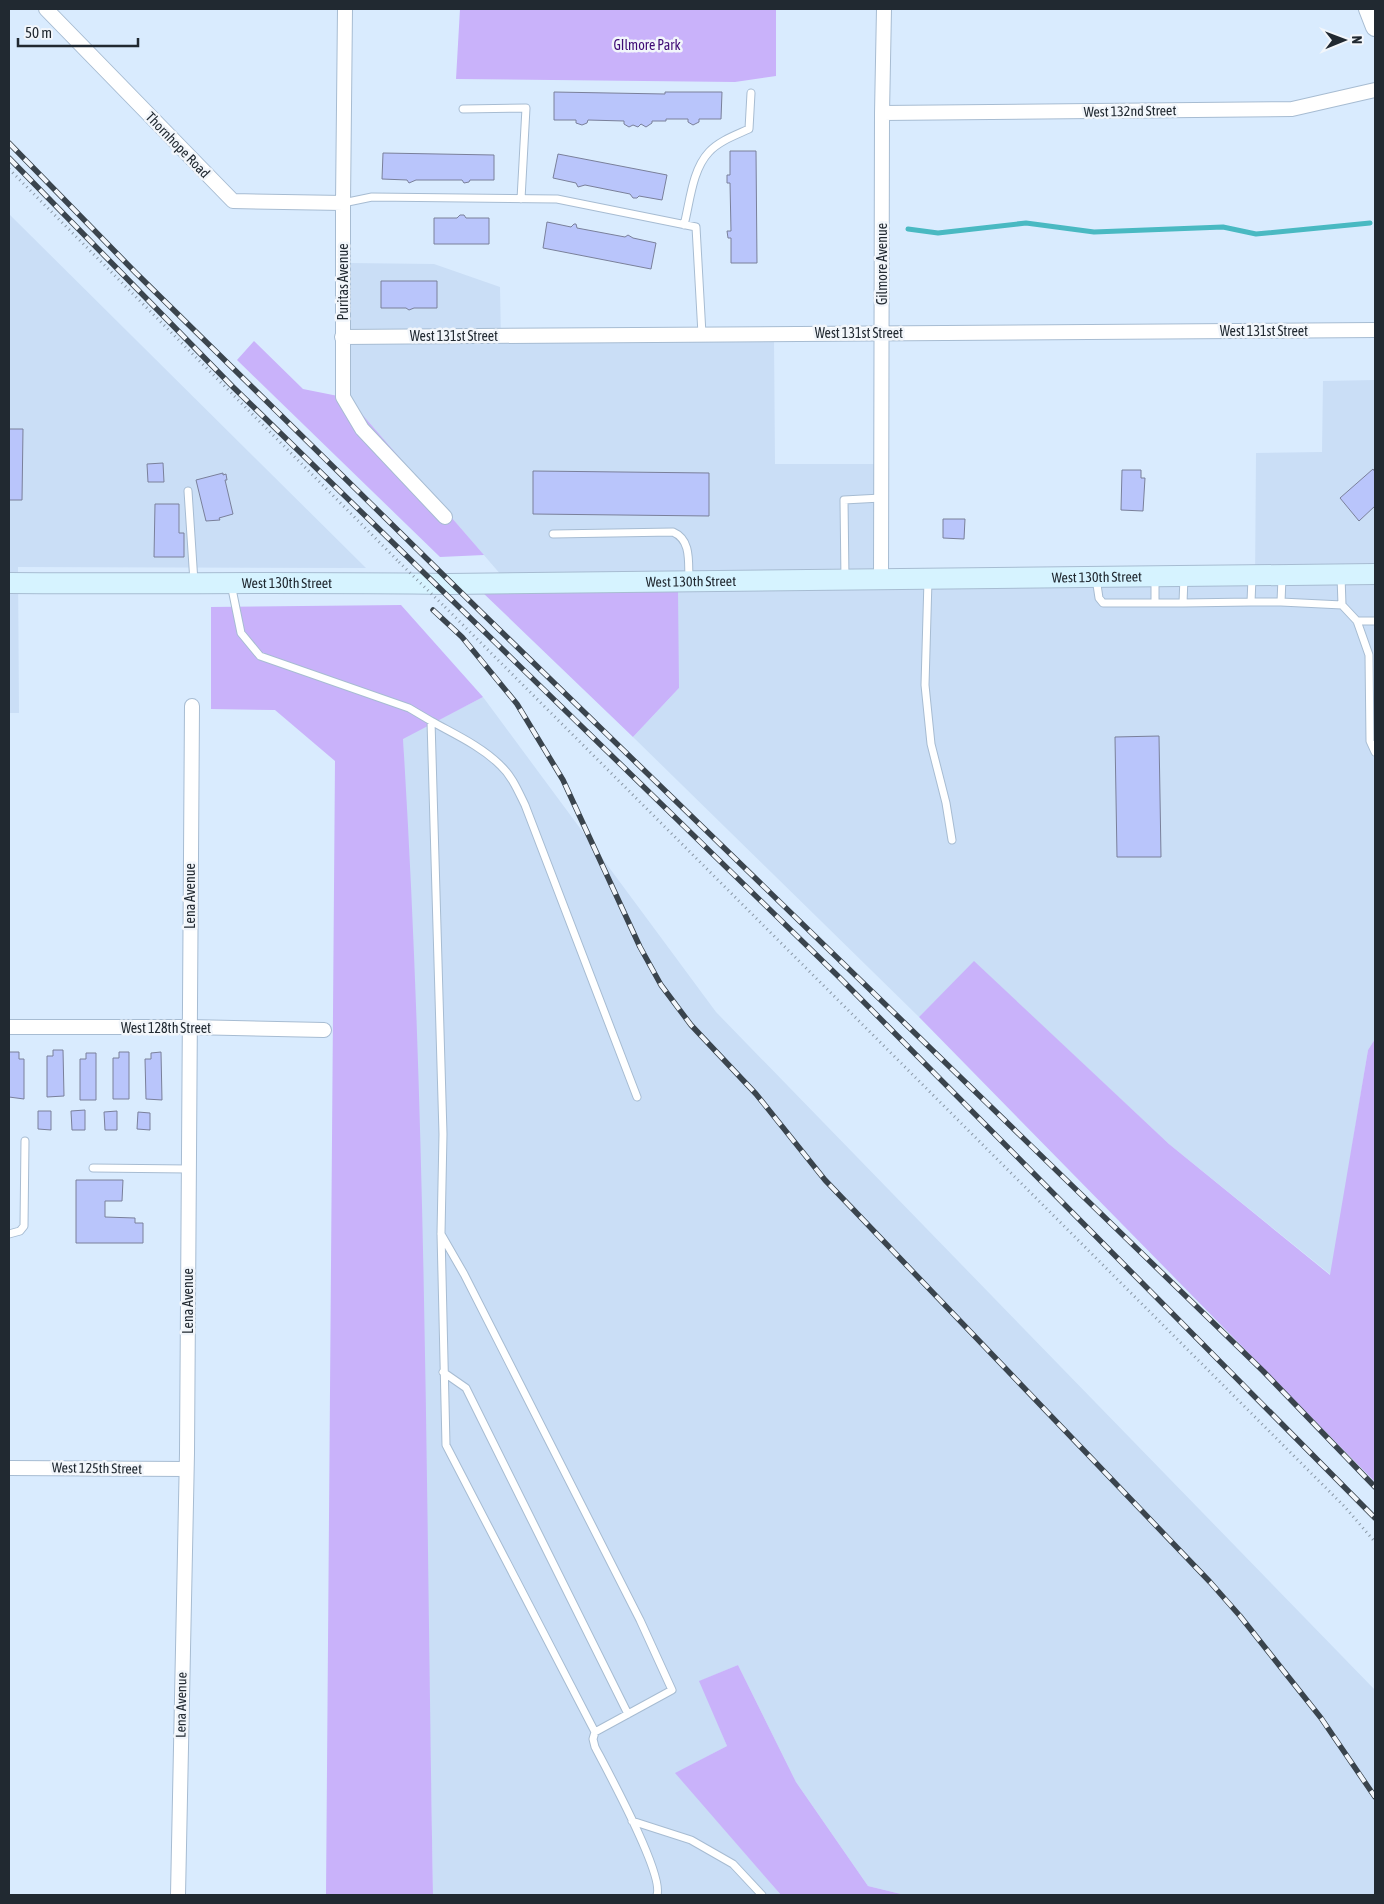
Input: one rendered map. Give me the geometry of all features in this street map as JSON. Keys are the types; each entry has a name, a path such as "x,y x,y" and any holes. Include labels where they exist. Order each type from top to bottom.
{"main road":[{"name":"West 130th Street","path":"9,583 689,582 1375,574"}],"street":[{"name":"Thornhope Road","path":"46,9 232,202 342,203"},
{"name":"Puritas Avenue","path":"345,9 342,203 344,397 362,429 445,517"},
{"name":"Gilmore Avenue","path":"881,580 884,9"},
{"path":"1368,9 1375,27"},
{"name":"West 132nd Street","path":"882,113 1292,109 1375,90"},
{"name":"West 131st Street","path":"342,337 1375,330"},
{"name":"Lena Avenue","path":"178,1895 186,1469 192,706"},
{"name":"West 128th Street","path":"9,1027 189,1027 324,1030"},
{"name":"West 125th Street","path":"9,1468 186,1469"}],"lane":[{"path":"684,225 700,165 709,152 722,142 749,129 751,93"},
{"path":"463,109 526,108 521,199"},
{"path":"342,203 372,197 557,199 696,227 702,334"},
{"path":"188,491 194,584"},
{"path":"845,580 844,500 882,498"},
{"path":"553,534 673,532 680,535 687,548 689,582"},
{"path":"1341,574 1342,605 1357,621 1369,656 1370,741 1375,752"},
{"path":"1281,602 1282,575"},
{"path":"1183,603 1184,576"},
{"path":"1251,602 1252,576"},
{"path":"1154,577 1155,603"},
{"path":"1096,578 1099,598 1103,603 1281,602 1342,605"},
{"path":"928,579 926,694 931,744 946,803 952,840"},
{"path":"231,584 241,633 260,656 410,708 479,748 501,766 516,786 525,805 637,1097"},
{"path":"1357,621 1375,621"},
{"path":"431,721 442,1134 440,1233 446,1445 595,1732 593,1739 595,1747 632,1821 653,1869 658,1890 657,1895"},
{"path":"9,1234 20,1231 24,1226 25,1141"},
{"path":"93,1168 188,1169"},
{"path":"440,1233 464,1274 640,1620 672,1690 595,1732"},
{"path":"443,1372 466,1388 628,1714"},
{"path":"632,1821 691,1840 733,1864 762,1895"}],"path":[{"path":"9,169 399,562 1345,1507 1375,1542"}],"shaded area":[{"path":"9,214 366,568 18,567 19,713 9,713"},
{"path":"349,263 434,264 500,287 501,341 774,340 775,464 876,464 875,588 1255,584 1256,453 1322,452 1323,381 1375,380 1375,1039 1368,1050 1331,1275 1169,1144 974,962 919,1017 633,737 679,688 515,591 348,398"},
{"path":"483,697 716,1012 1375,1690 1375,1895 905,1895 868,1886 796,1782 738,1665 700,1681 727,1746 676,1773 781,1895 433,1895 429,1674 403,738"}],"green space":[{"name":"GIlmore Park","path":"460,9 776,9 776,76 735,82 456,79"},
{"path":"254,341 303,389 348,398 484,555 440,557 237,360"},
{"path":"678,590 679,688 633,737 481,591"},
{"path":"401,605 483,697 403,739 411,883 421,1172 433,1895 326,1895 335,761 275,710 211,709 211,607"},
{"path":"974,961 1169,1144 1330,1275 1368,1050 1375,1039 1375,1482 919,1017"},
{"path":"738,1665 796,1782 868,1886 905,1895 781,1895 675,1773 727,1746 699,1681"}],"building":[{"path":"554,92 665,94 665,92 722,92 721,119 699,119 699,122 693,125 688,122 688,119 666,119 666,121 652,121 646,127 641,124 638,127 633,125 629,127 624,124 624,121 588,120 587,123 582,125 576,123 576,120 554,120"},
{"path":"730,151 756,151 757,263 731,263 731,238 728,238 727,231 731,231 730,183 727,183 727,175 730,175"},
{"path":"383,153 494,155 494,180 470,180 464,183 462,180 416,180 409,183 407,180 382,179"},
{"path":"558,154 667,175 662,200 639,196 633,198 630,194 585,185 578,187 576,183 553,178"},
{"path":"460,215 464,215 466,218 489,218 489,244 434,244 434,218 457,218"},
{"path":"547,222 571,227 576,224 577,228 625,237 628,235 633,238 656,243 651,269 543,248"},
{"path":"381,281 437,281 437,308 414,308 409,310 406,308 381,308"},
{"path":"9,429 23,429 22,500 9,500"},
{"path":"163,463 164,482 148,482 147,464"},
{"path":"1373,469 1375,472 1375,506 1359,521 1340,498"},
{"path":"1122,470 1141,470 1141,478 1145,478 1143,511 1121,510"},
{"path":"533,471 709,473 709,516 533,514"},
{"path":"223,473 223,475 226,474 227,480 225,480 233,514 219,518 220,520 206,521 196,480"},
{"path":"155,504 179,504 179,533 184,533 184,557 154,557"},
{"path":"943,519 965,519 964,539 943,538"},
{"path":"1159,736 1161,857 1117,857 1115,737"},
{"path":"53,1050 63,1050 64,1096 47,1097 47,1056 53,1056"},
{"path":"9,1052 19,1052 19,1059 24,1059 24,1099 9,1097"},
{"path":"119,1052 129,1052 129,1099 113,1099 113,1058 119,1058"},
{"path":"161,1052 162,1100 146,1099 145,1059 151,1059 151,1053"},
{"path":"86,1053 96,1053 96,1100 80,1100 80,1059 86,1059"},
{"path":"85,1110 85,1130 72,1130 71,1111"},
{"path":"38,1111 51,1111 51,1130 38,1129"},
{"path":"117,1111 117,1130 105,1130 104,1112"},
{"path":"138,1112 150,1113 150,1130 137,1129"},
{"path":"76,1180 123,1180 122,1201 105,1201 105,1217 135,1218 135,1223 143,1223 143,1243 76,1243"}],"waterway":[{"path":"908,229 938,233 1026,223 1094,232 1223,227 1256,234 1370,223"}],"railway":[{"path":"9,143 135,272 480,611 1263,1371 1375,1487"},
{"path":"9,158 233,387 839,977 1375,1518"},
{"path":"433,610 462,637 517,704 563,780 640,947 661,985 691,1025 756,1094 825,1180 1210,1582 1240,1616 1321,1718 1375,1797"}]}
